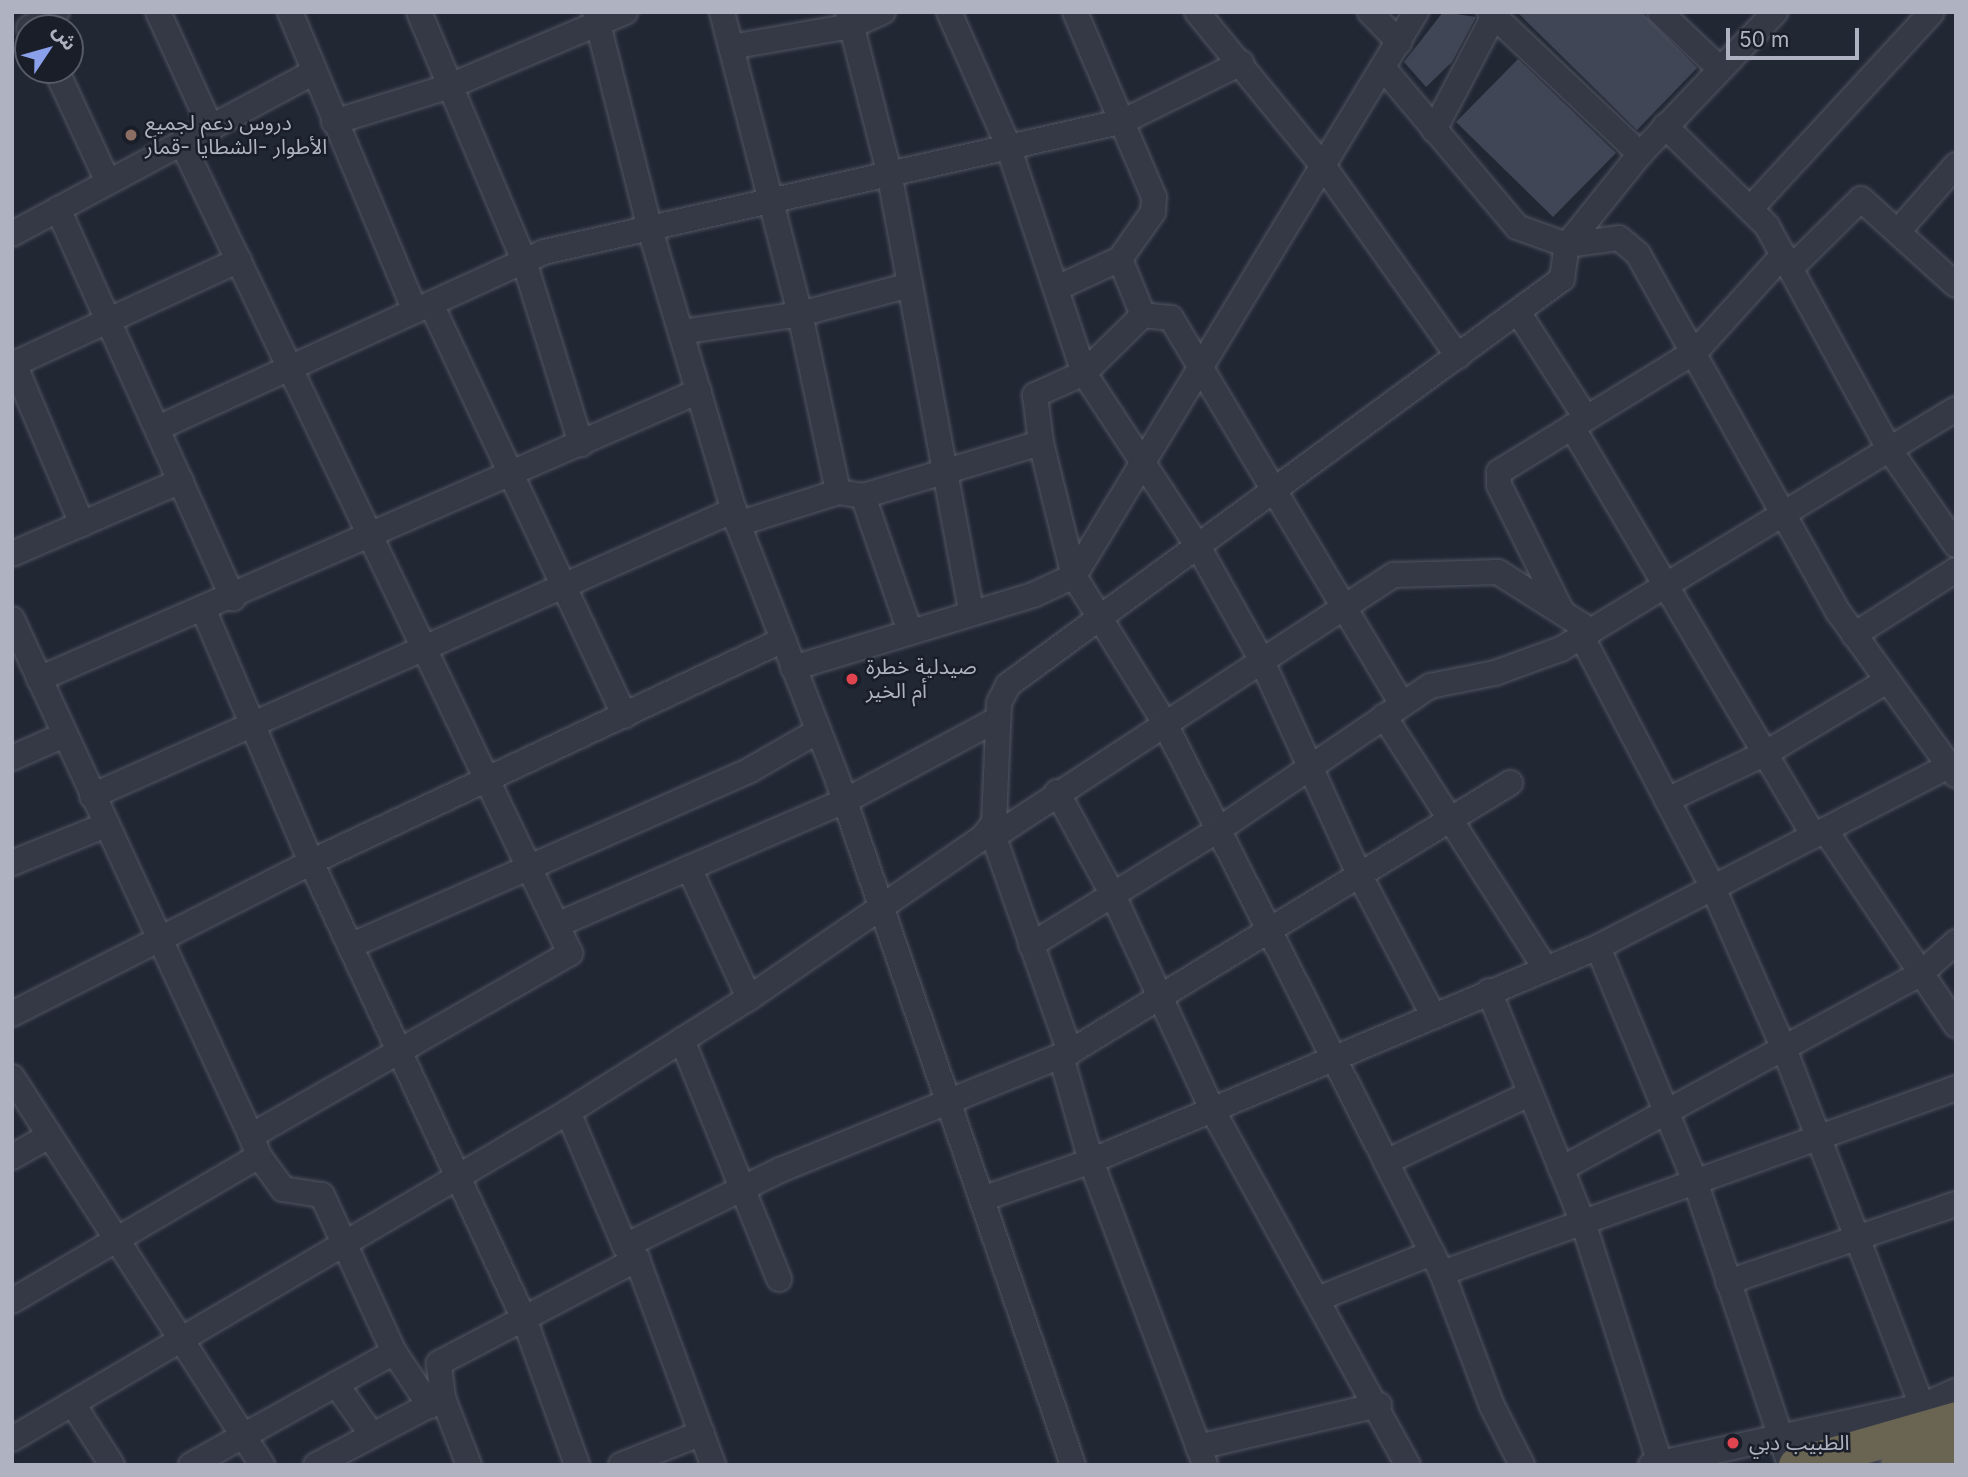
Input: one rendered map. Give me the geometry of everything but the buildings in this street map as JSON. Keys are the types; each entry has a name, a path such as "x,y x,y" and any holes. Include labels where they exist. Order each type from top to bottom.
{"highway":[{"path":"1787,1451 1945,1435"},
{"path":"1898,1465 1945,1435"}],"street":[{"path":"158,12 211,128"},
{"path":"290,12 334,122 423,307 511,476 625,716"},
{"path":"419,12 524,261 581,444"},
{"path":"334,122 450,86 597,19 625,12"},
{"path":"722,12 767,197 800,314 838,492"},
{"path":"731,47 883,12"},
{"path":"948,12 1007,143 1084,373 1143,467 1199,548 1261,659 1313,765 1360,876 1433,1015"},
{"path":"1057,288 1120,259 1155,204 1124,121 1075,12"},
{"path":"1198,12 1324,167 1458,356"},
{"path":"1370,12 1399,42"},
{"path":"793,668 971,610 1033,595 1074,576 1205,368 1416,12"},
{"path":"1660,12 1720,69"},
{"path":"1379,1405 1202,1456 1091,1161 1065,1054 992,833 998,719 1008,685 1199,548 1562,279 1567,245 1640,154 1775,12"},
{"path":"1752,207 1932,12"},
{"path":"1434,130 1493,13 1640,154"},
{"path":"597,19 649,226 736,517 845,800 985,1198 1073,1463"},
{"path":"850,19 889,172 971,610"},
{"path":"158,428 524,261 767,197 889,172 1007,143 1124,121 1241,63"},
{"path":"985,1198 1091,1161 1598,947 1820,833 1952,770 1854,635 1781,511 1696,351 1629,245 1610,237 1567,245 1517,227 1384,69"},
{"path":"12,234 314,72"},
{"path":"62,84 108,183"},
{"path":"1665,126 1752,207 1787,262 1889,449 1956,545"},
{"path":"12,1301 401,1055 568,958 570,949 490,776 182,143"},
{"path":"1900,229 1956,165"},
{"path":"1563,612 1497,478 1579,423 1696,351 1787,262 1861,199 1900,229 1956,285"},
{"path":"58,209 233,599"},
{"path":"1120,259 1143,315"},
{"path":"82,524 13,364 239,260"},
{"path":"681,332 800,314 910,285"},
{"path":"1522,1465 1492,1406 1437,1263 1163,720 1074,576 1041,443 1035,396 1084,373 1143,315 1161,312 1171,318 1205,368 1275,491 1346,604 1393,710 1453,819 1545,968"},
{"path":"1518,312 1766,753 1956,1026"},
{"path":"39,679 374,538 699,391"},
{"path":"1031,945 1218,830 1393,710 1440,682 1515,667 1587,634 1781,511 1956,409"},
{"path":"92,796 426,646 736,517 838,492 863,496 1041,443"},
{"path":"12,554 181,481"},
{"path":"863,496 910,632"},
{"path":"12,1439 180,1345 455,1177 568,1112 749,999 881,905 1057,793 1163,720 1394,575 1486,570 1509,577 1563,612 1587,634 1667,800 1713,888 1785,1051 1815,1136 1857,1239 1945,1435"},
{"path":"1854,635 1956,570"},
{"path":"204,611 311,862 455,1177 525,1321 577,1465"},
{"path":"15,633 39,679 255,1146 283,1189 322,1195 394,1352 437,1402 469,1465"},
{"path":"12,1014 157,937 311,862 782,640"},
{"path":"1667,800 1766,753 1887,681"},
{"path":"559,924 845,800 998,719"},
{"path":"350,946 530,862 739,775 818,731"},
{"path":"12,758 64,735"},
{"path":"437,1402 439,1363 525,1321 631,1252 743,1188 1065,1054 1270,933 1510,783"},
{"path":"1057,793 1112,895 1213,1111 1379,1405 1408,1465"},
{"path":"12,863 106,825"},
{"path":"689,867 749,999"},
{"path":"1562,1169 1668,1115 1919,975 1956,942"},
{"path":"1598,947 1695,1181 1790,1465"},
{"path":"1489,991 1583,1222 1656,1464 1787,1451"},
{"path":"682,1040 779,1279"},
{"path":"12,1077 180,1345 262,1465"},
{"path":"1318,1299 1583,1222 1815,1136 1956,1088"},
{"path":"1386,1162 1529,1094"},
{"path":"568,1112 631,1252 713,1465"},
{"path":"12,1157 49,1136"},
{"path":"1728,1282 1956,1204"},
{"path":"191,1465 394,1352"},
{"path":"336,1384 372,1435"},
{"path":"1945,1435 1956,1391"},
{"path":"321,1463 437,1402"},
{"path":"73,1404 112,1465"},
{"path":"621,1465 702,1433"}],"place":[{"name":"دروس دعم لجميع الأطوار -الشطايا -قمار","path":"131,135"},
{"name":"صيدلية خطرة أم الخير","path":"852,679"},
{"name":"الطبيب دبي","path":"1733,1443"}]}
